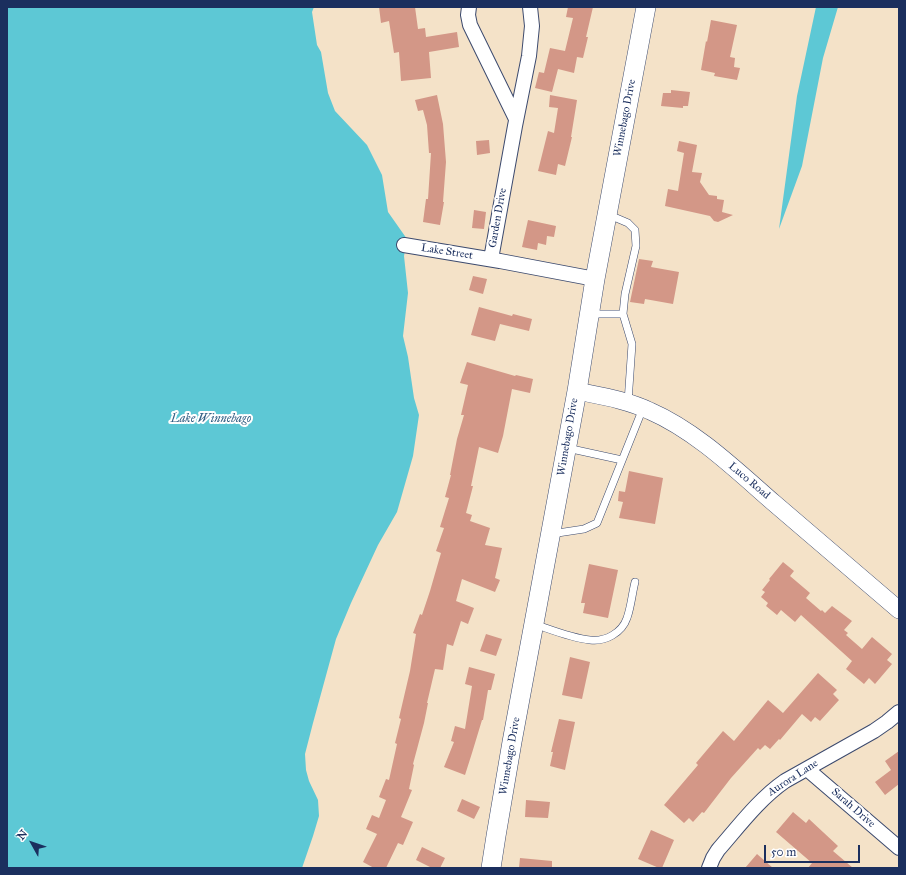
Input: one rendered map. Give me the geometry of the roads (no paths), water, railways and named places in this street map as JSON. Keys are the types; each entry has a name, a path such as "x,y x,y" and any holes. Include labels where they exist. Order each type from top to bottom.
{"main road":[{"name":"Winnebago Drive","path":"491,868 498,820 551,534 606,213 646,7"}],"street":[{"path":"469,7 468,15 470,25 516,119"},
{"name":"Garden Drive","path":"530,7 532,26 529,56 491,259 595,279"},
{"name":"Lake Street","path":"404,245 491,259"},
{"name":"Luco Road","path":"576,391 635,405 650,411 695,437 720,456 899,610"},
{"name":"Aurora Lane","path":"709,868 718,850 763,798 775,788 807,768 877,729 899,712"},
{"name":"Sarah Drive","path":"807,768 899,848"}],"lane":[{"path":"551,534 584,530 597,523 622,460 635,405 632,344 623,314 625,294 636,246 635,230 628,223 606,213"},
{"path":"589,314 623,314"},
{"path":"566,448 622,460"},
{"path":"534,624 591,640 606,639 618,632 627,619 635,582"}],"water":[{"name":"Lake Winnebago","path":"7,7 314,7 312,12 317,45 321,52 328,93 335,111 367,145 382,175 388,212 407,239 404,256 408,293 403,336 408,357 414,398 419,415 413,456 397,512 378,545 336,639 313,723 305,754 306,770 309,781 318,800 319,816 302,868 7,868"},
{"path":"816,7 838,7 823,58 802,166 779,229 797,96"}]}
